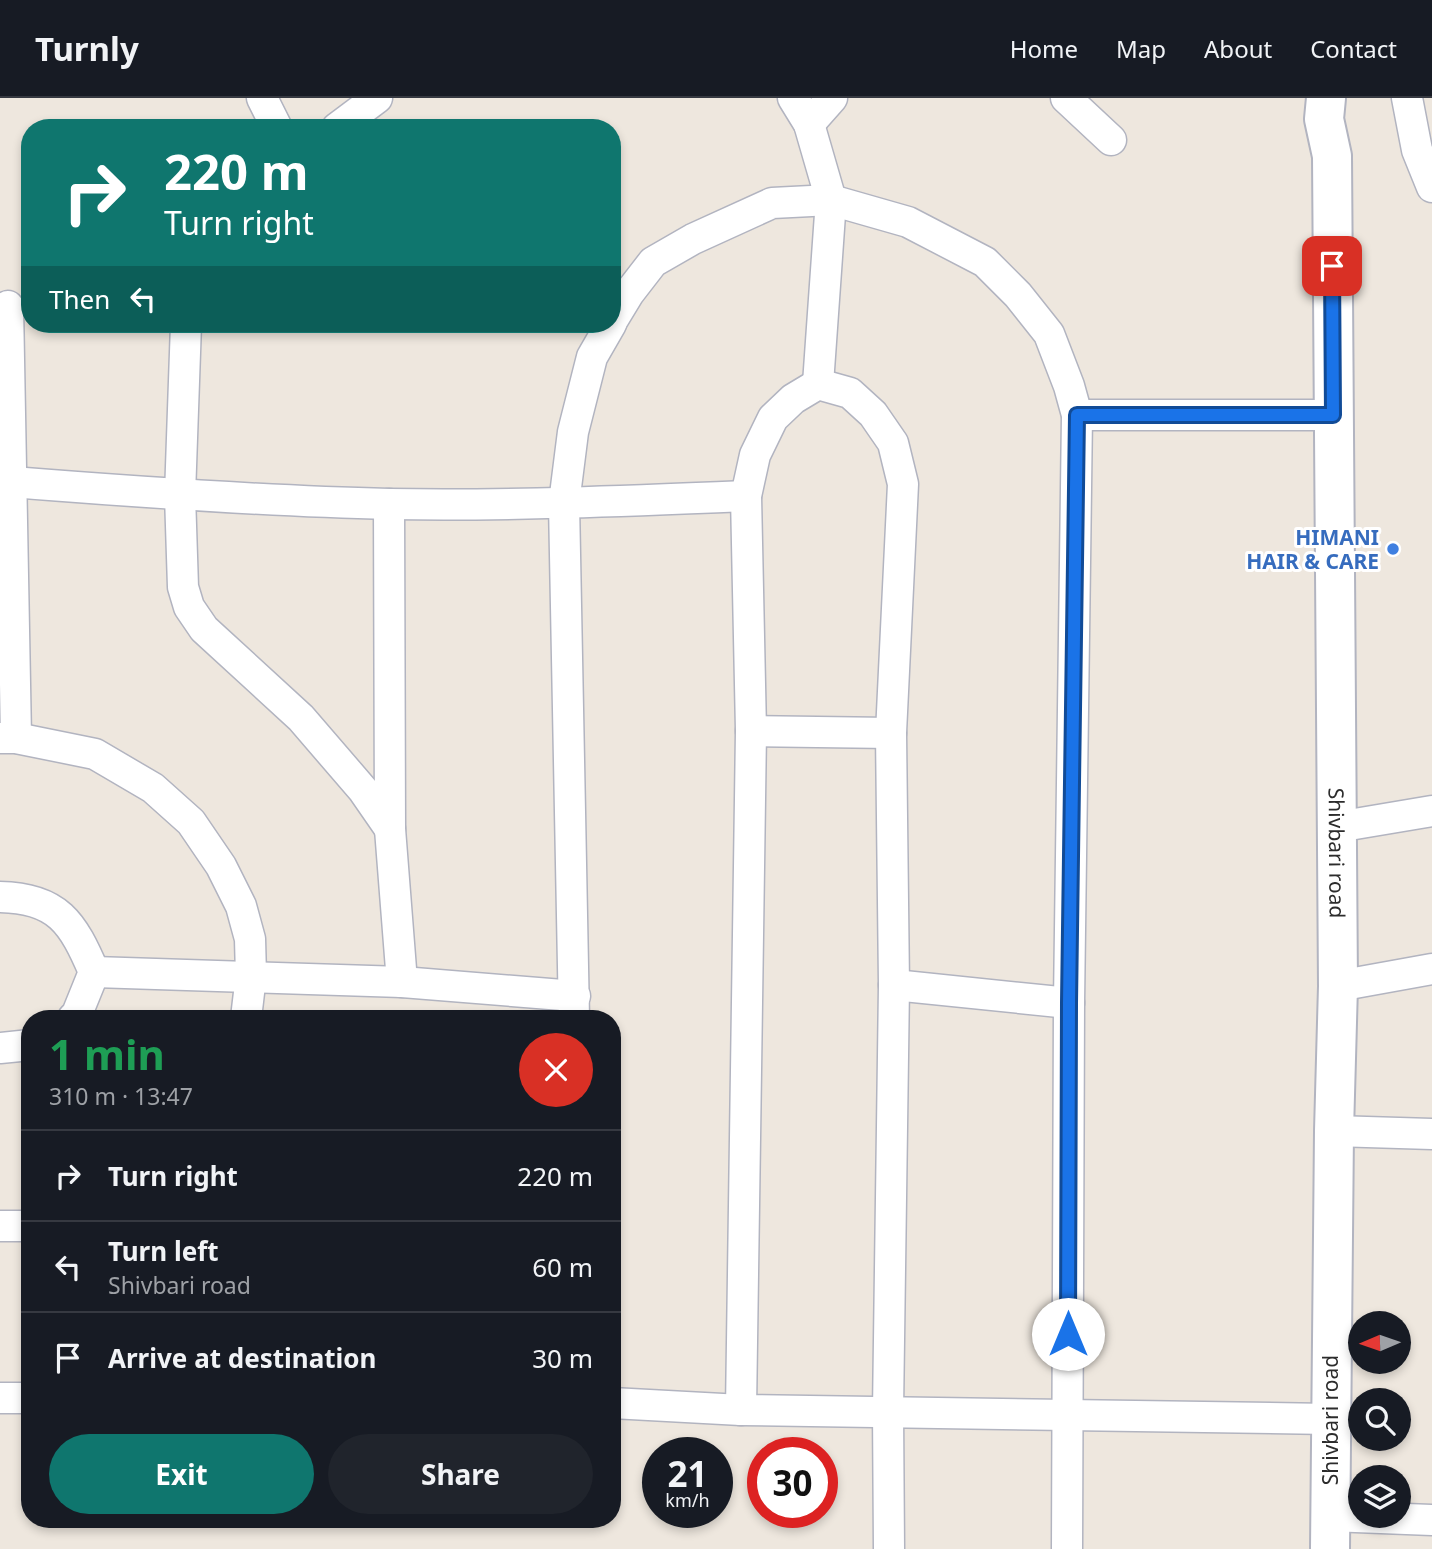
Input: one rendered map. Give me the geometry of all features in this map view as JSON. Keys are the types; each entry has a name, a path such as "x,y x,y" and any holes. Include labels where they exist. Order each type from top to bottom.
{"street":[{"path":"262,98 272,119"},
{"path":"349,119 377,98"},
{"path":"793,98 809,124 831,200 818,384"},
{"path":"809,124 832,98"},
{"path":"1066,98 1111,140"},
{"path":"1326,98 1324,119 1332,156"},
{"path":"1332,156 1346,119 1348,98"},
{"path":"1386,98 1427,169"},
{"path":"1407,98 1427,169"},
{"name":"Shivbari road","path":"1330,1533 1338,986 1332,156"},
{"path":"621,307 653,262 693,239 772,203 831,200 908,222 985,262 1018,295 1049,334 1069,386 1077,415 1069,1003 1068,1549"},
{"path":"13,304 8,738 95,754 153,788 191,822 220,866 241,906 250,939 251,976 247,1010"},
{"path":"186,333 180,495 183,587 189,607 204,629 302,718 363,790 390,829"},
{"path":"94,972 402,982 574,1007 564,503 573,432 592,357 606,333"},
{"path":"741,1410 751,732 746,496 755,455 773,418 793,399 818,384 850,393 873,414 893,443 903,484 891,733 894,985 888,1411 889,1549"},
{"path":"1077,415 1333,415"},
{"path":"12,482 180,495 388,503 564,503 746,496"},
{"path":"388,503 390,829 402,982"},
{"path":"751,732 891,733"},
{"path":"1337,827 1432,811"},
{"path":"0,897 15,897 39,903 62,916 78,934 94,972 77,1010"},
{"path":"1338,986 1432,969"},
{"path":"894,985 1069,1003"},
{"path":"0,1048 21,1046"},
{"path":"1334,1131 1432,1134"},
{"path":"0,1226 21,1226"},
{"path":"0,1398 21,1398"},
{"path":"621,1403 741,1410 1330,1419"},
{"path":"1330,1533 1432,1520"}],"place":[{"name":"HIMANI HAIR & CARE","path":"1393,549"}],"route":[{"path":"1068,1334 1069,1003 1077,415 1333,415 1332,266"}]}
